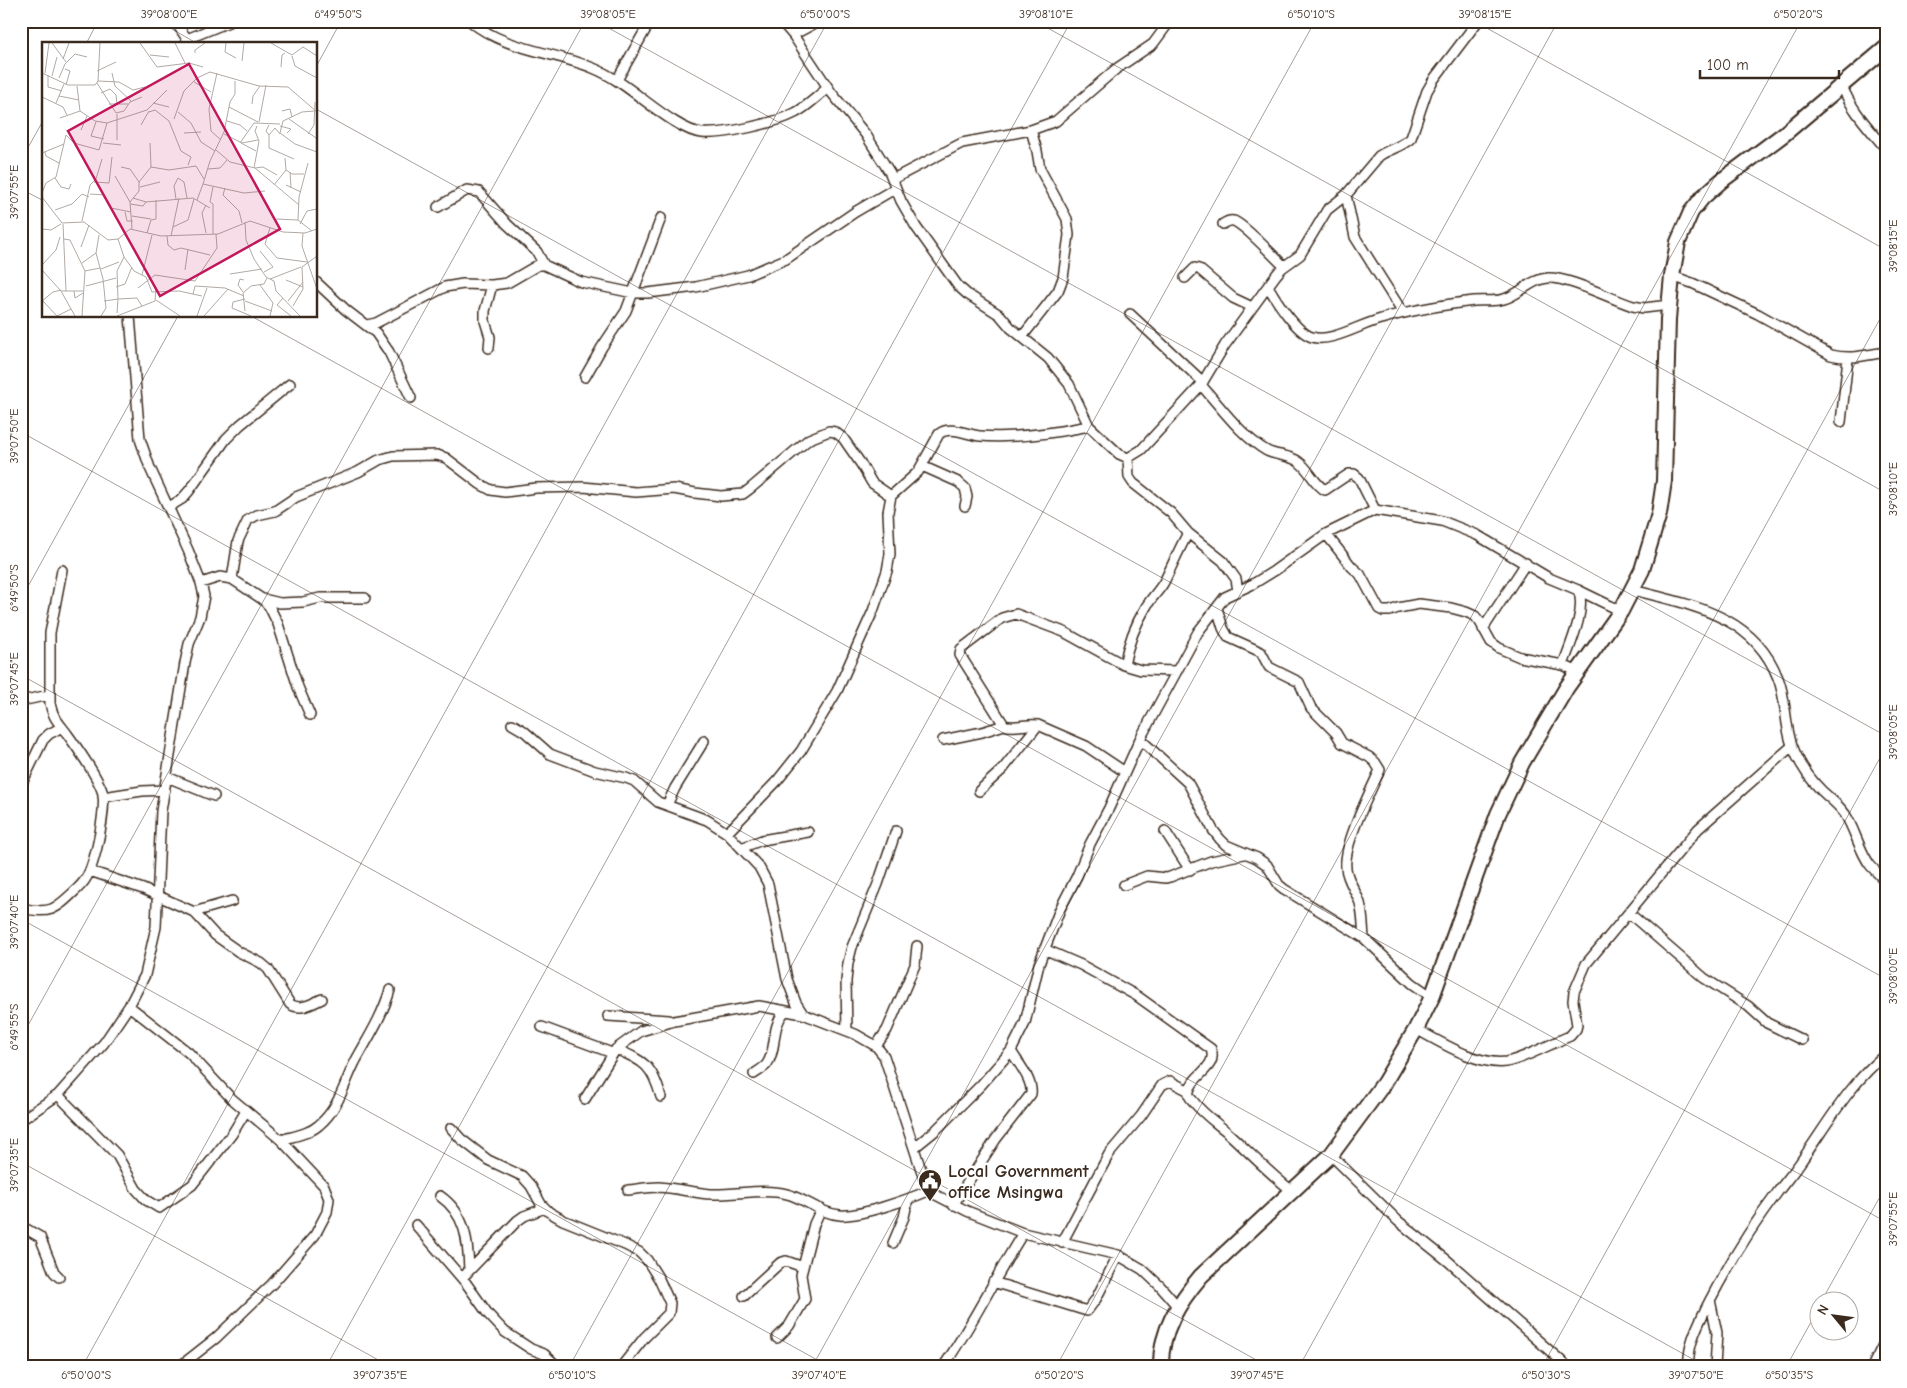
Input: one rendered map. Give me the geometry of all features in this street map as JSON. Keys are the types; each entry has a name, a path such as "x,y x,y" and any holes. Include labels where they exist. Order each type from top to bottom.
{"street":[{"path":"175,21 188,41 231,21"},
{"path":"470,21 496,39 592,68 617,80 675,122 691,131 702,133 734,130 784,118 795,113 828,88"},
{"path":"781,21 793,35 828,88 866,135 916,227 958,286 1000,315 1022,337 1048,358 1069,384 1089,426 1119,454 1128,458"},
{"path":"793,35 819,21"},
{"path":"367,325 376,323 445,287 463,284 492,285 507,283 522,276 533,267 544,265 581,282 633,292 669,291 748,275 786,259 894,184 962,143 1032,130 1046,126 1066,114 1116,70 1153,44 1170,21"},
{"path":"1128,458 1142,450 1202,384 1225,345 1252,307 1284,266 1300,255 1327,210 1346,196 1379,156 1406,143 1411,138 1427,91 1478,21"},
{"path":"617,80 647,27"},
{"path":"1161,1367 1165,1335 1184,1296 1201,1276 1331,1155 1384,1083 1416,1029 1432,997 1498,814 1522,763 1543,724 1621,611 1633,590 1652,542 1659,514 1664,481 1669,305 1672,276 1678,242 1691,212 1703,197 1721,181 1784,134 1886,48"},
{"path":"1842,86 1856,114 1886,149"},
{"path":"1022,337 1058,291 1063,278 1069,235 1067,219 1040,169 1032,130"},
{"path":"438,207 466,190 479,192 507,224 537,252 544,265"},
{"path":"1346,196 1355,237 1402,313"},
{"path":"585,377 626,311 646,263 661,218"},
{"path":"1223,224 1228,221 1234,221 1284,266"},
{"path":"1185,278 1195,268 1199,269 1233,298 1252,307"},
{"path":"1672,276 1692,283 1758,314 1825,352 1848,358 1886,352"},
{"path":"1268,286 1284,311 1301,330 1311,337 1326,338 1378,319 1402,313 1476,301 1501,300 1510,297 1532,283 1546,278 1561,278 1634,306 1644,308 1669,305"},
{"path":"318,284 376,333 389,352 411,398"},
{"path":"489,348 490,337 485,321 485,310 492,285"},
{"path":"1130,314 1202,384 1253,442 1268,452 1295,459 1310,472 1319,487 1325,490 1349,474 1354,474 1359,478 1374,510"},
{"path":"21,1120 58,1095 104,1043 129,1006 145,975 156,927 162,811 186,653 203,604 204,596 201,583 169,507 150,468 140,439 130,318"},
{"path":"1841,422 1848,358"},
{"path":"169,507 189,491 226,439 290,384"},
{"path":"727,833 777,781 801,751 837,691 873,611 887,571 890,554 888,512 891,496 910,480 922,466 932,445 943,430 979,436 1001,436 1026,435 1089,426"},
{"path":"232,579 238,541 248,520 257,515 274,512 296,497 358,472 380,460 405,455 437,454 446,458 480,484 491,490 505,492 536,488 582,487 636,492 674,489 695,494 731,496 743,494 809,439 829,431 835,432 843,438 872,483 891,496"},
{"path":"1128,458 1129,477 1133,483 1171,513 1188,533 1223,561 1236,579 1238,591"},
{"path":"922,466 958,482 965,488 967,497 965,506"},
{"path":"915,1147 936,1130 981,1085 1011,1051 1025,1023 1034,980 1044,949 1090,844 1140,739 1198,632 1225,597 1274,571 1326,534 1374,510 1442,521 1477,535 1549,578 1621,611"},
{"path":"1124,665 1135,629 1146,607 1164,581 1174,557 1188,533"},
{"path":"1326,534 1352,567 1360,574 1378,609 1390,611 1419,604 1451,608 1475,616 1491,642 1507,652 1528,660 1563,665 1578,672"},
{"path":"1483,629 1526,563"},
{"path":"21,908 47,912 54,909 81,885 90,871 100,837 103,796 100,786 51,712 48,695 50,633 62,570"},
{"path":"201,583 220,577 232,579 262,599 269,606 278,624 298,687 310,715"},
{"path":"1563,665 1581,611 1582,600 1578,590"},
{"path":"1633,590 1700,607 1720,616 1751,636 1762,647 1778,678 1784,699 1787,726 1792,746 1812,779 1843,812 1852,826 1870,865 1886,882"},
{"path":"262,599 280,603 303,602 320,598 365,598"},
{"path":"1217,608 1228,637 1261,652 1269,667 1299,682 1311,708 1336,733 1342,744 1370,757 1380,770 1353,834 1345,865 1347,876 1360,903 1364,938"},
{"path":"1004,725 960,652 963,647 1002,618 1016,614 1026,617 1083,641 1124,665 1141,670 1177,671"},
{"path":"21,701 48,695"},
{"path":"512,724 524,731 550,754 596,771 634,781 658,802 707,820 727,833 762,872 768,884 787,979 796,1003 803,1014"},
{"path":"942,740 982,732 1004,725 1009,727 1038,725 1086,746 1125,772"},
{"path":"979,791 1003,769 1038,725"},
{"path":"21,785 44,740 49,734 62,728"},
{"path":"1140,739 1188,783 1220,839 1226,845 1257,858 1267,865 1279,885 1364,938 1412,983 1432,997"},
{"path":"667,805 675,788 704,741"},
{"path":"1416,1029 1469,1055 1494,1062 1515,1059 1570,1036 1577,1025 1574,992 1582,969 1698,828 1792,746"},
{"path":"167,777 214,796"},
{"path":"103,796 142,790 165,790"},
{"path":"847,1031 846,989 848,963 852,946 878,884 896,831"},
{"path":"1165,831 1190,870"},
{"path":"741,848 762,840 808,832"},
{"path":"1124,885 1148,876 1166,878 1227,856 1244,854"},
{"path":"90,871 157,895 194,912 215,935 268,969 290,1004 295,1007 300,1008 322,999"},
{"path":"194,912 232,901"},
{"path":"1629,913 1704,978 1748,1006 1766,1023 1802,1040"},
{"path":"876,1046 887,1030 915,965 917,946"},
{"path":"1044,949 1081,965 1136,996 1211,1049 1213,1054 1211,1061 1189,1091"},
{"path":"281,1140 311,1131 332,1112 356,1061 372,1035 390,990"},
{"path":"129,1006 189,1053 231,1098 281,1140 324,1186 329,1200 323,1221 315,1235 257,1300 216,1338 179,1367"},
{"path":"585,1099 614,1051 641,1031 674,1021 759,1006 803,1014 847,1031 876,1046 884,1056 928,1191 953,1205 1023,1233 1118,1255 1142,1269 1178,1307"},
{"path":"754,1074 767,1065 776,1024 785,1011"},
{"path":"608,1016 674,1021"},
{"path":"542,1027 614,1051 646,1064 656,1082 661,1097"},
{"path":"953,1205 996,1139 1031,1094 1032,1089 1029,1082 1011,1051"},
{"path":"1689,1367 1691,1342 1710,1300 1744,1240 1801,1162 1845,1095 1856,1081 1886,1054"},
{"path":"1062,1243 1109,1154 1141,1116 1162,1085 1170,1081 1189,1091 1192,1101 1203,1112 1292,1191"},
{"path":"58,1095 117,1155 136,1189 146,1200 159,1208 192,1185 232,1134 246,1112"},
{"path":"451,1128 461,1139 488,1160 522,1176 545,1208 562,1220 639,1252 648,1260 659,1278 670,1303 669,1313 644,1338 621,1367"},
{"path":"1331,1155 1398,1221 1448,1261 1568,1367"},
{"path":"628,1190 659,1187 712,1194 773,1192 805,1200 821,1209 841,1215 860,1213 928,1191"},
{"path":"440,1196 456,1210 459,1217 468,1247 469,1270"},
{"path":"893,1243 904,1218 908,1199"},
{"path":"462,1278 517,1221 524,1216 545,1208"},
{"path":"777,1338 789,1326 805,1299 800,1282 814,1224 821,1209"},
{"path":"416,1225 462,1278 488,1314 505,1332 519,1342 544,1354 558,1367"},
{"path":"21,1226 40,1237 54,1272 59,1277"},
{"path":"942,1367 967,1330 1023,1233"},
{"path":"993,1282 1087,1311 1096,1299 1118,1255"},
{"path":"744,1296 780,1263 786,1261 793,1262 803,1267"},
{"path":"1710,1300 1718,1333 1715,1367"},
{"path":"1872,1367 1886,1339"}],"place":[{"name":"Local Government office Msingwa","path":"930,1202"}]}
